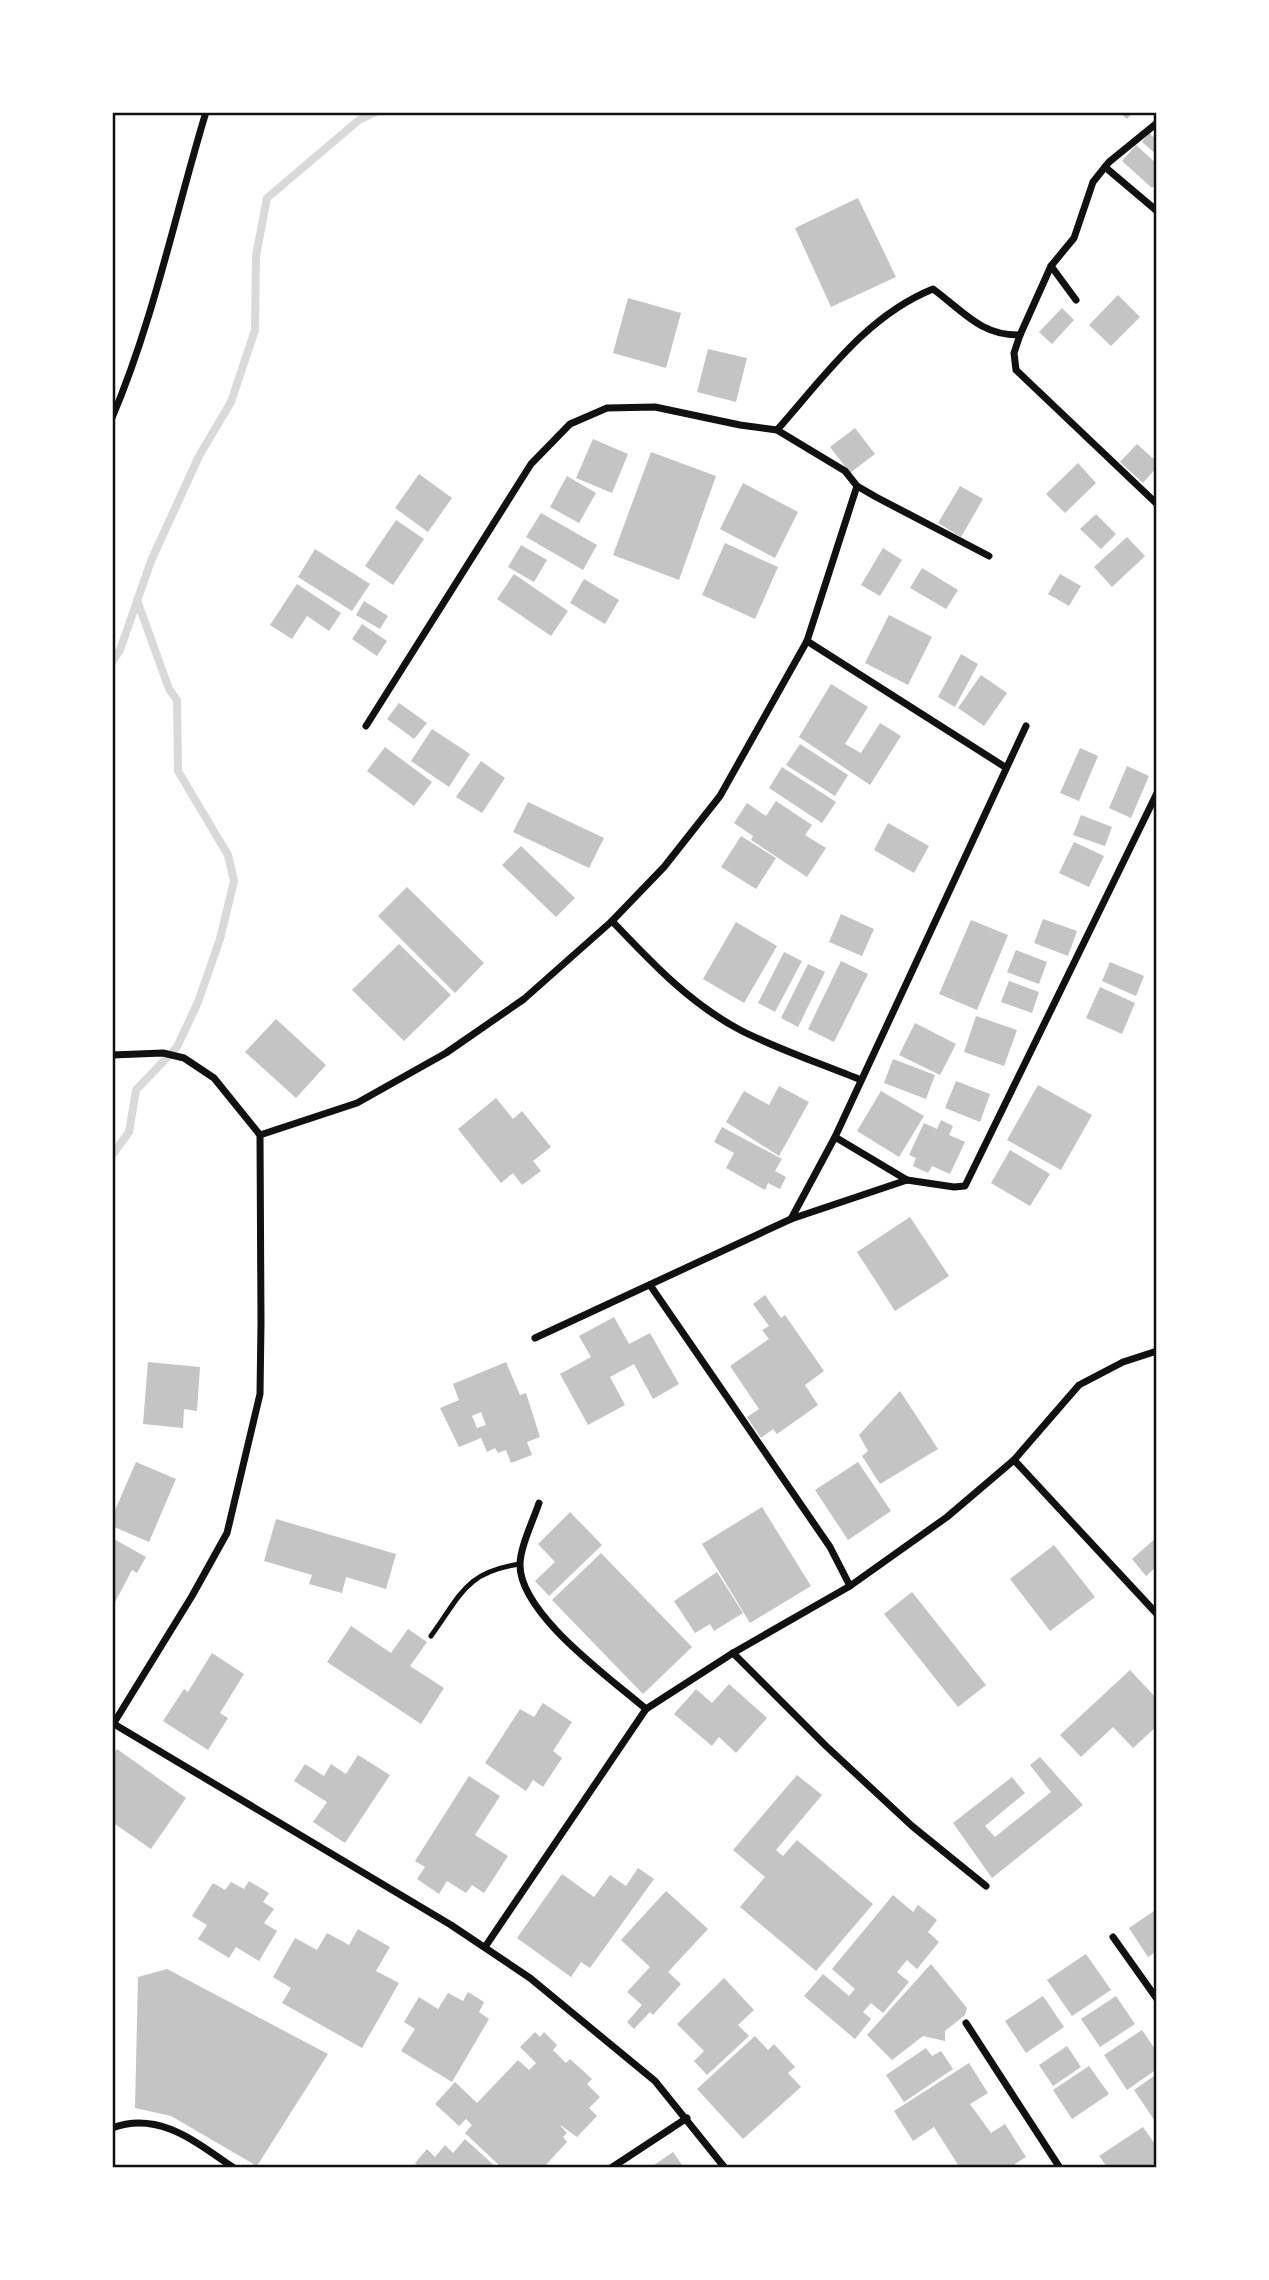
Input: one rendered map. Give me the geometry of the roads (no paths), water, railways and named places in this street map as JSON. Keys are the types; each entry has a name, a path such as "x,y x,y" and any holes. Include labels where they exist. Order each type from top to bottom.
{"street":[{"path":"112,418 155,299 176,210 206,112"},
{"path":"1157,123 1105,167 1093,182 1074,238 1051,266 1014,354 1016,370 1157,504"},
{"path":"1105,167 1157,211"},
{"path":"1051,266 1076,300"},
{"path":"778,429 877,320 909,299 933,289 978,325 999,335 1020,335"},
{"path":"366,726 531,464 570,424 607,408 655,407 740,425 778,429 845,471 857,486 989,556"},
{"path":"260,1135 357,1103 446,1053 524,999 612,921 664,867 720,796 807,641 857,486"},
{"path":"807,641 1005,767"},
{"path":"791,1219 835,1138 1026,726"},
{"path":"835,1138 907,1180 954,1187 967,1183 1157,793"},
{"path":"612,921 667,978 704,1007 743,1031 862,1080"},
{"path":"112,1055 163,1053 184,1058 214,1078 260,1135 260,1394 246,1457 227,1533 113,1725 485,1947 590,2024 655,2081 725,2168"},
{"path":"535,1338 791,1219 907,1180"},
{"path":"650,1285 830,1546 850,1586"},
{"path":"485,1947 646,1709 733,1653 850,1586 947,1517 1014,1460 1079,1385 1124,1362 1157,1351"},
{"path":"1014,1460 1157,1614"},
{"path":"539,1503 520,1564 528,1597 549,1624 646,1709"},
{"path":"733,1653 825,1746 912,1826 986,1886"},
{"path":"1113,1937 1157,1999"},
{"path":"966,2023 1060,2168"},
{"path":"611,2168 687,2118"},
{"path":"112,2128 146,2121 163,2125 234,2168"}],"lane":[{"path":"431,1636 472,1579 493,1568 520,1564"}],"waterway":[{"path":"112,662 120,650 151,561 199,456 231,402 255,330 256,256 267,198 359,120 376,112"},
{"path":"112,1155 129,1132 136,1090 177,1047 198,1002 220,939 234,881 228,855 178,771 177,700 169,689 137,600"}]}
